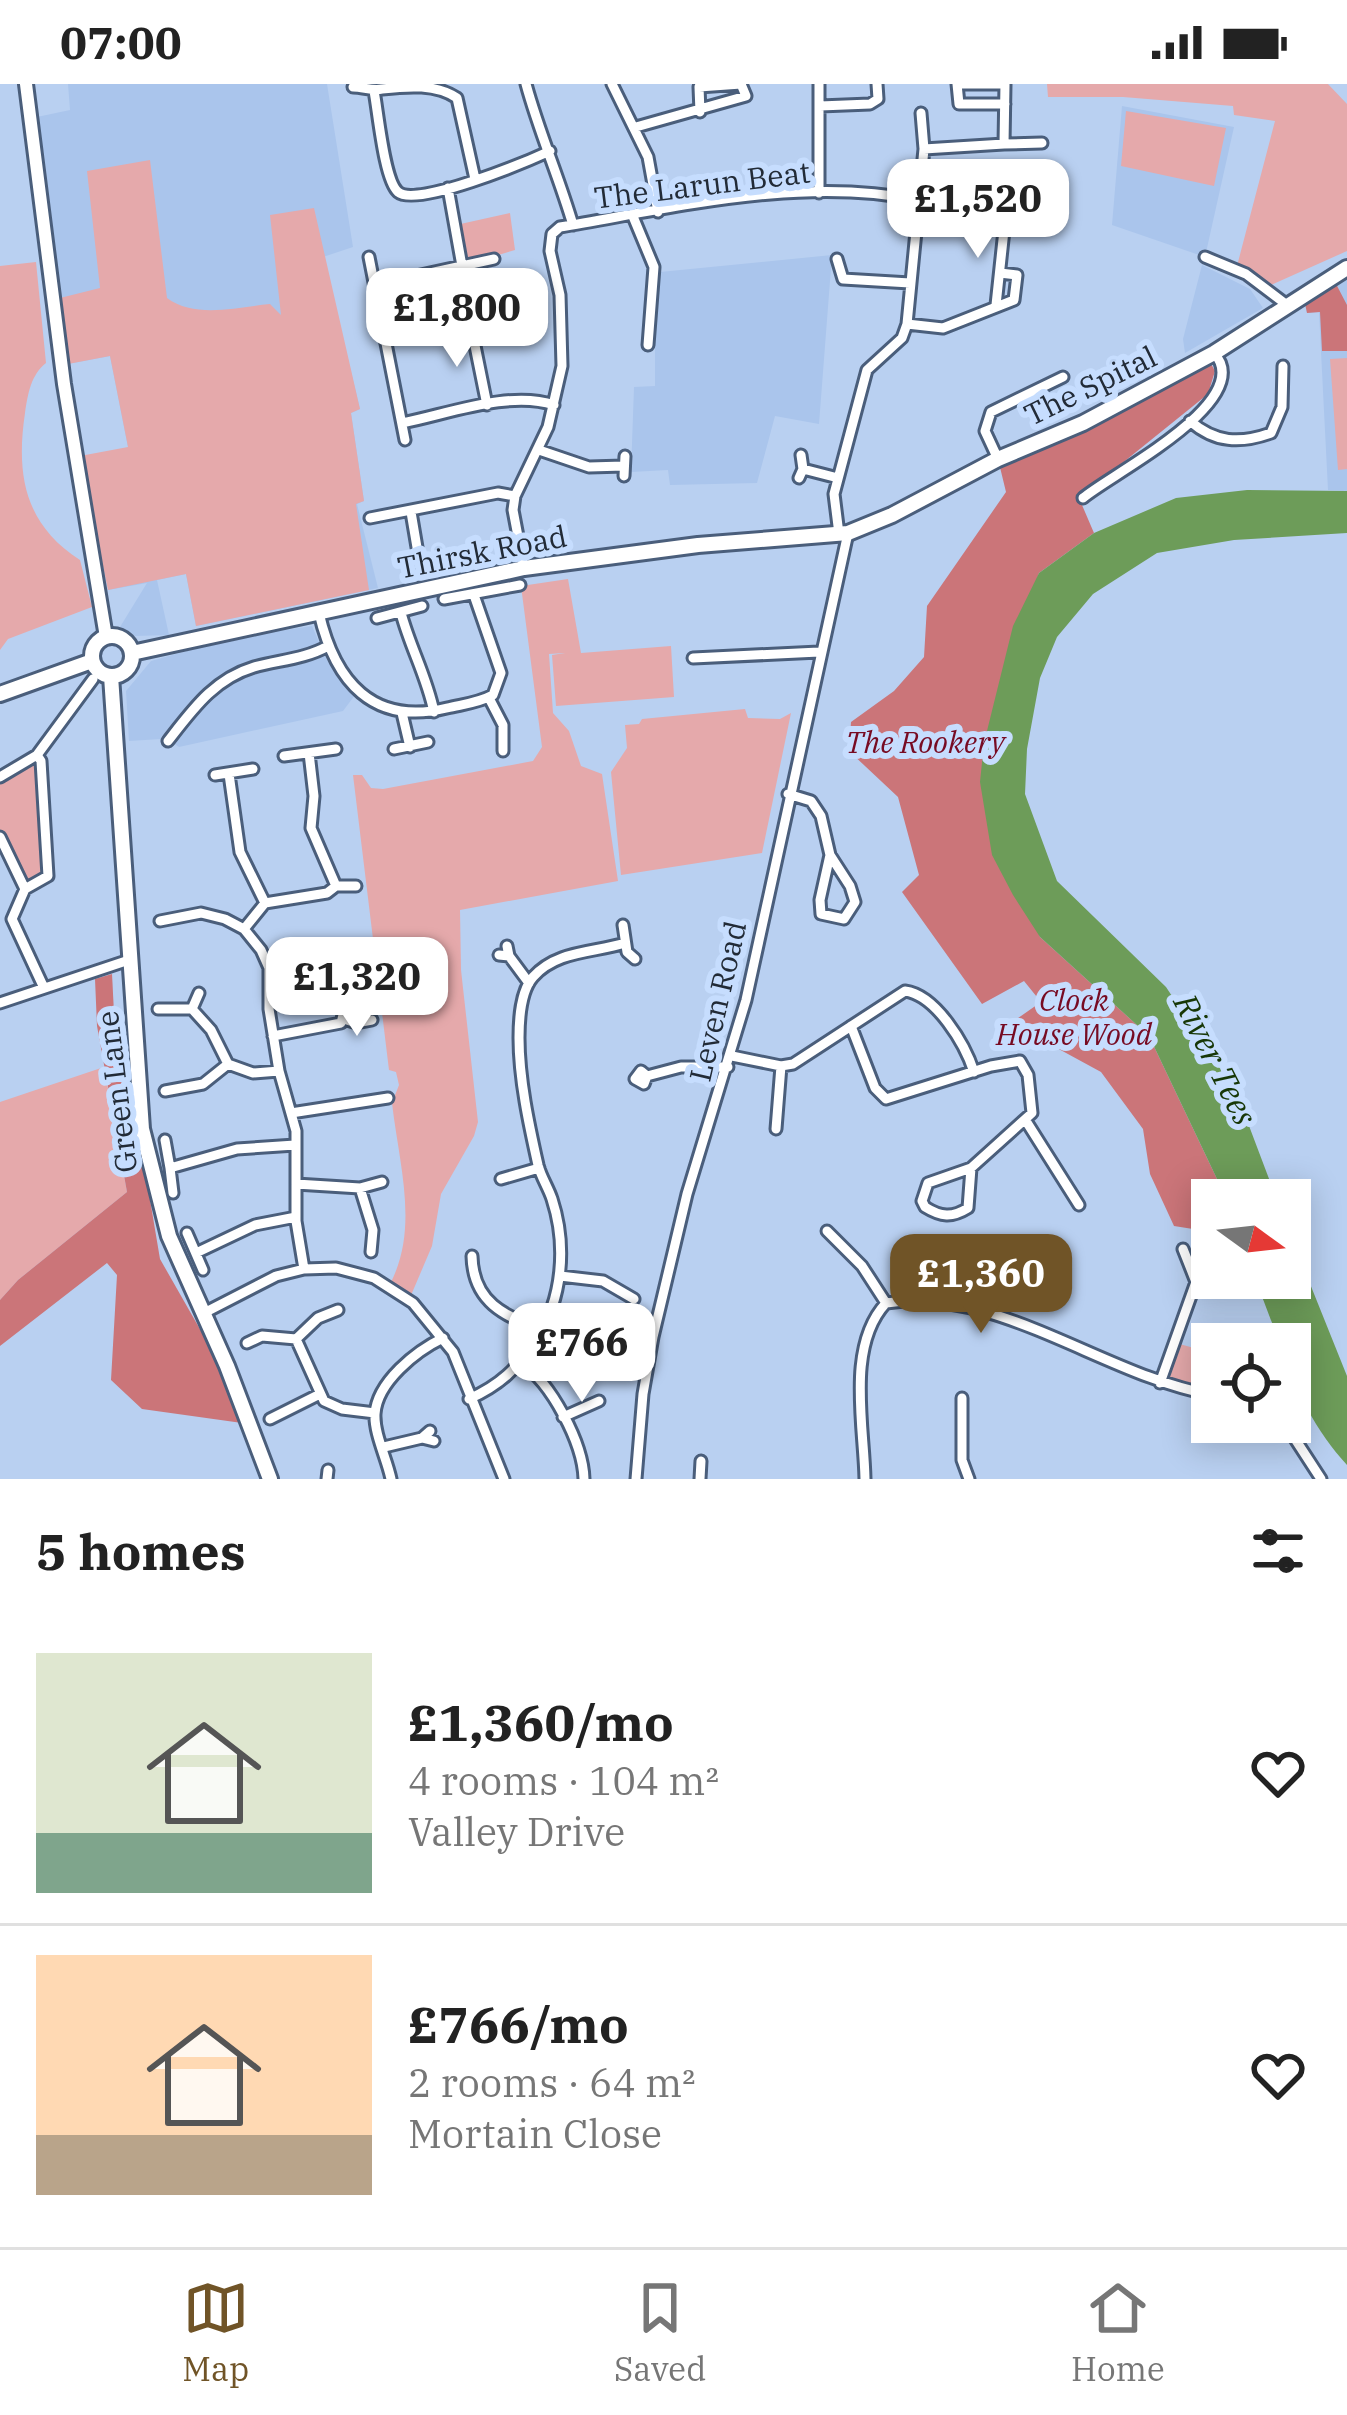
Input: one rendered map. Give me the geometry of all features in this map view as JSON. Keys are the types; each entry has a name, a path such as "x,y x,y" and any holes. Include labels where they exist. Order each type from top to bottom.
{"main road":[{"path":"26,84 64,384 106,637"},
{"name":"The Spital","path":"843,533 892,515 1083,423 1214,353 1347,268"},
{"name":"Thirsk Road","path":"132,653 524,568 698,544 843,533"},
{"path":"106,637 121,638 132,653 124,672 111,676 98,671 92,662 94,646 106,637"},
{"path":"0,694 92,662"},
{"name":"Green Lane","path":"111,676 137,1090 151,1170 170,1236 270,1479"}],"street":[{"path":"353,87 374,91 441,84 457,98 475,178"},
{"path":"526,84 573,225"},
{"path":"612,84 648,157 658,212"},
{"path":"636,128 700,112 746,96 741,84 699,86 700,112"},
{"path":"819,84 819,193"},
{"path":"820,106 870,104 878,99 877,84"},
{"path":"1004,144 1006,84 957,84 959,104 1005,104"},
{"path":"374,91 394,189 411,197 550,151"},
{"path":"921,113 924,149 907,324 943,328 1014,300 1017,275 1000,273"},
{"path":"924,149 1042,143"},
{"path":"448,188 462,266"},
{"name":"The Larun Beat","path":"515,496 538,450 562,366 550,241 560,227 765,196 819,193 917,200"},
{"path":"632,214 642,254 654,267 646,339"},
{"path":"962,220 1047,227"},
{"path":"996,305 1005,221"},
{"path":"369,257 405,440"},
{"path":"1205,257 1246,274 1287,304"},
{"path":"375,285 494,259"},
{"path":"837,259 843,279 910,283"},
{"name":"Leven Road","path":"636,1479 653,1337 687,1194 730,1062 820,652 843,533 834,494 867,370 902,338 907,324"},
{"path":"471,326 487,405"},
{"path":"1089,498 1099,483 1156,451 1218,392 1223,378 1221,360 1214,353"},
{"path":"1190,422 1207,436 1226,440 1271,433 1282,407 1277,380 1283,366"},
{"path":"998,460 985,431 991,412 1060,382"},
{"path":"402,423 513,399 554,405"},
{"path":"538,450 590,467 624,466"},
{"path":"801,455 801,473 838,478"},
{"path":"370,518 498,493 515,496 513,510 524,568"},
{"path":"411,512 422,572"},
{"path":"419,559 433,556"},
{"path":"444,599 520,585"},
{"path":"319,613 328,646 343,674 361,692 403,713 434,712 489,698 501,674 474,595"},
{"path":"377,619 422,606"},
{"path":"401,613 434,712"},
{"path":"168,741 181,734 204,695 233,674 314,654 328,646"},
{"path":"693,658 820,652"},
{"path":"0,777 37,754 93,679"},
{"path":"489,698 502,725 503,751"},
{"path":"403,713 410,747"},
{"path":"502,725 515,724"},
{"path":"394,749 428,742"},
{"path":"284,756 336,749"},
{"path":"309,753 314,796 311,828 335,886"},
{"path":"37,754 48,872 46,879 25,889 12,919 44,988"},
{"path":"215,775 253,770"},
{"path":"229,773 240,852 265,903"},
{"path":"788,794 811,801 821,816 830,855 855,902 844,920 821,914 830,855"},
{"path":"0,837 25,889"},
{"path":"244,929 265,903 327,893 335,886 356,886"},
{"path":"164,916 201,913 244,929 261,950 268,968 279,1072 291,1113 296,1217 304,1269"},
{"path":"623,925 627,952 634,959"},
{"path":"469,1399 499,1385 521,1363 553,1307 560,1276 553,1202 539,1168 519,1052 518,1018 529,983 575,952 626,943"},
{"path":"505,952 529,983"},
{"path":"0,1003 129,960"},
{"path":"344,960 340,978 344,1019"},
{"path":"647,1076 730,1062 793,1064 905,992 918,993 962,1046 974,1072"},
{"path":"192,1009 199,993"},
{"path":"158,1009 192,1009 212,1030 228,1064 254,1073 279,1072"},
{"path":"274,1036 335,1026 344,1019 372,1020"},
{"path":"851,1026 875,1088 886,1099 1020,1060 1033,1100 1032,1113 971,1168 928,1184 922,1201 925,1207 948,1216 968,1208 971,1168"},
{"path":"164,1091 187,1081 203,1084 228,1064"},
{"path":"775,1130 781,1066"},
{"path":"291,1113 367,1106 388,1098"},
{"path":"1026,1121 1079,1201"},
{"path":"165,1140 172,1193"},
{"path":"170,1168 237,1149 295,1145"},
{"path":"501,1179 511,1171 539,1168"},
{"path":"296,1184 360,1188 382,1182"},
{"path":"360,1188 373,1230 371,1252"},
{"path":"196,1252 255,1225 296,1217"},
{"path":"187,1233 203,1270"},
{"path":"828,1236 862,1266 886,1304"},
{"path":"1160,1383 1196,1282 1183,1250"},
{"path":"475,1261 477,1289 492,1308 542,1330"},
{"path":"202,1314 276,1276 304,1269 337,1268 374,1278 413,1303 453,1352 504,1479"},
{"path":"560,1276 603,1281 628,1298"},
{"path":"865,1479 862,1357 873,1318 886,1304 920,1301 987,1315 1074,1345 1160,1383 1191,1390"},
{"path":"296,1339 318,1318 338,1310"},
{"path":"248,1342 260,1331 296,1339"},
{"path":"391,1479 375,1413 384,1387 416,1355 443,1338"},
{"path":"296,1339 318,1395 342,1409 375,1413"},
{"path":"521,1363 539,1375 563,1417 584,1479"},
{"path":"270,1419 290,1417 318,1395"},
{"path":"580,1395 584,1407"},
{"path":"962,1398 956,1414 969,1479"},
{"path":"563,1417 599,1401"},
{"path":"384,1447 429,1437"},
{"path":"1298,1443 1321,1479"},
{"path":"700,1479 701,1461"}],"shaded area":[{"path":"68,84 327,84 353,247 323,257 360,409 351,413 364,501 357,504 378,588 196,626 186,574 157,580 169,635 135,636 120,627 147,583 108,590 128,447 110,356 68,364 37,117 70,110"},
{"path":"1047,84 1328,84 1347,104 1347,251 1271,285 1237,266 1275,121 1234,115 1233,106 1123,97 1048,97"},
{"path":"1122,106 1234,127 1205,257 1112,225"},
{"path":"1126,111 1226,128 1214,186 1121,166"},
{"path":"150,160 167,298 190,308 270,304 281,315 270,215 314,208 360,409 351,413 364,501 356,504 369,590 196,626 186,574 108,590 80,456 128,447 110,356 68,364 60,298 100,288 87,171"},
{"path":"510,213 515,250 462,266 456,225"},
{"path":"832,255 819,424 775,416 757,483 670,485 668,470 631,472 634,387 655,386 660,272"},
{"path":"36,262 46,363 27,398 24,477 36,514 61,546 80,560 92,607 8,639 0,650 0,266"},
{"path":"1202,265 1250,289 1263,308 1185,353 1183,339"},
{"path":"1347,273 1347,491 1328,490 1319,312 1307,313 1304,299"},
{"path":"1347,358 1347,469 1338,470 1330,359"},
{"path":"1247,490 1347,491 1347,533 1234,540 1157,553 1093,594 1057,637 1040,678 1027,749 1025,794 1057,881 1166,987 1237,1094 1269,1179 1217,1179 1149,1036 1040,937 992,855 980,782 984,743 1013,626 1039,573 1094,533 1176,498"},
{"path":"568,579 581,653 671,646 674,697 556,706 552,655 565,653 549,654 553,713 569,731 581,766 602,774 618,881 460,910 461,970 478,1122 441,1194 432,1246 409,1300 389,1286 404,1242 402,1173 392,1103 399,1085 396,1072 389,1070 353,775 362,775 371,788 383,789 533,761 542,747 521,586"},
{"path":"312,626 327,660 355,695 343,711 179,747 173,743 170,747 161,739 129,741 126,691 151,661 233,638"},
{"path":"745,709 748,718 780,719 791,713 762,853 621,875 611,772 627,748 625,725 639,724 642,719"},
{"path":"38,763 46,873 31,883 26,882 0,831 0,781"},
{"path":"104,1067 127,1192 0,1300 0,1102"},
{"path":"1311,1286 1347,1376 1347,1465 1311,1414 1311,1323 1272,1323 1263,1299 1311,1299"},
{"path":"1176,1343 1191,1347 1191,1390 1160,1383"}],"green space":[{"path":"1335,282 1347,305 1347,351 1322,351 1320,312 1307,313 1304,299"},
{"name":"The Rookery","path":"1209,360 1215,371 1208,394 1079,498 1094,533 1039,573 984,743 1040,937 1149,1036 1217,1179 1191,1179 1191,1229 1174,1226 1150,1174 1143,1129 1101,1072 1011,1023 1041,1002 1024,981 982,1004 902,892 919,875 898,797 849,751 851,722 894,691 924,657 927,606 1006,492 998,459 1080,433"},
{"path":"112,974 117,1035 128,1069 160,1259 217,1359 242,1423 142,1409 111,1380 117,1275 107,1263 0,1346 0,1300 127,1192 97,1026 95,979"}],"park label":[{"name":"Clock House Wood","path":"1074,1016"}],"water label":[{"name":"River Tees","path":"1216,1059"}]}
